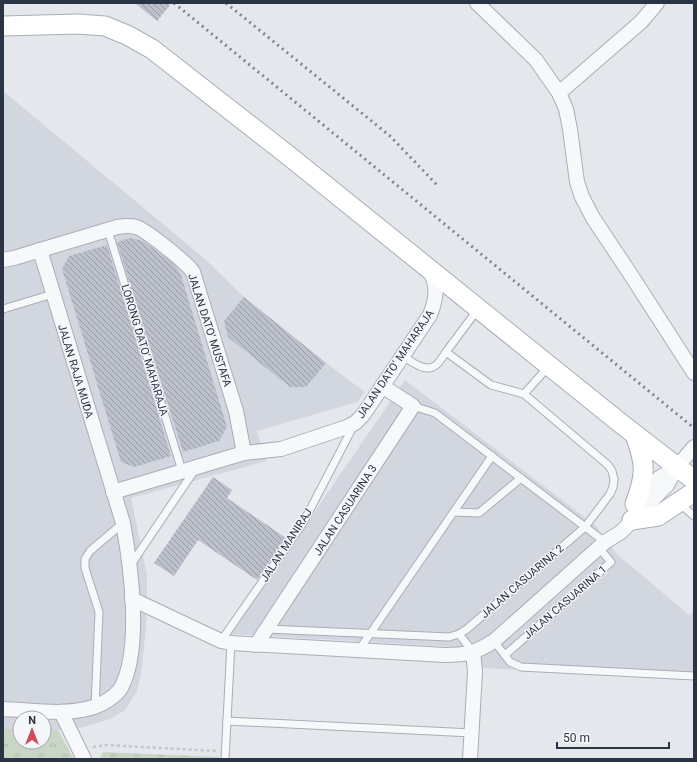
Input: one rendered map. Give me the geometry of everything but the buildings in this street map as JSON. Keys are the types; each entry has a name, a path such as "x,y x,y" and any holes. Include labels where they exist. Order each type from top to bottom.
{"main road":[{"path":"3,26 53,26 78,24 105,26 152,48 549,366 694,480"},
{"path":"3,40 53,26"},
{"path":"636,435 643,461 644,474 634,512 658,516 694,492"}],"street":[{"path":"477,3 536,60 559,93 566,109 577,182 582,197 593,218 693,369"},
{"path":"559,93 641,22 657,3"},
{"name":"JALAN DATO' MUSTAFA","path":"3,260 108,230 124,226 135,226 140,228 190,267 193,272 236,411 244,453"},
{"name":"JALAN RAJA MUDA","path":"40,250 123,523 130,566 132,599 131,649 126,676 120,690 109,699 95,707"},
{"name":"JALAN DATO' MAHARAJA","path":"113,492 244,453 281,449 355,423 363,415 430,315 434,304 436,291 434,279 429,269"},
{"path":"382,386 413,406"},
{"name":"JALAN CASUARINA 3","path":"256,645 413,406"},
{"path":"132,599 226,642 256,645 445,655 462,655 474,652 494,641 602,545 614,526 634,512 659,478 677,466 694,447"},
{"path":"470,759 475,672 474,652"},
{"path":"3,709 61,712 95,707"},
{"path":"61,712 82,754"}],"lane":[{"name":"LORONG DATO' MAHARAJA","path":"108,230 182,471"},
{"path":"3,309 53,294"},
{"path":"402,356 421,367 429,368 436,365 478,309"},
{"path":"446,352 491,385 524,394 549,366"},
{"name":"JALAN CASUARINA 2","path":"459,634 467,629 585,527 610,494 613,487 614,479 608,465 524,394"},
{"path":"413,406 435,413 585,527 602,545"},
{"name":"JALAN MANIRAJ","path":"226,642 303,523 355,423"},
{"path":"360,650 492,456"},
{"path":"130,566 197,466"},
{"path":"454,512 479,513 521,478"},
{"path":"678,503 694,516"},
{"path":"95,707 99,612 85,568 85,559 90,551 123,523"},
{"name":"JALAN CASUARINA 1","path":"505,655 611,562 602,545"},
{"path":"267,629 449,637 459,634 474,652"},
{"path":"494,641 505,655 516,665 527,668 694,676"},
{"path":"225,755 227,721 226,642"},
{"path":"227,721 472,733"}],"path":[{"path":"82,754 106,745 225,755"}],"shaded area":[{"path":"3,91 205,259 244,297 326,363 365,392 357,402 257,431 266,461 131,498 147,575 146,629 141,673 137,691 125,710 110,719 84,727 52,730 52,710 12,710 12,729 3,728"},
{"path":"405,380 596,526 618,555 689,615 694,610 694,680 484,668 458,647 231,634"}],"green space":[{"path":"3,728 12,729 12,750 52,750 52,730 58,730 74,759 3,759"},
{"path":"103,752 219,757 219,759 100,759"}],"railway":[{"path":"174,3 694,428"},
{"path":"226,3 390,136 439,187"}]}
